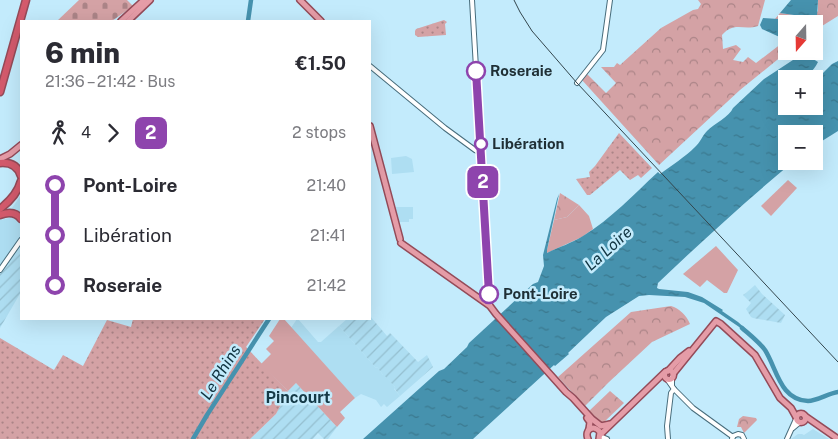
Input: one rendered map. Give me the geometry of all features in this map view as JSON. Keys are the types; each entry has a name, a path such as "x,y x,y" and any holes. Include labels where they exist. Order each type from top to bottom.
{"highway":[{"path":"0,76 22,0"},
{"path":"20,20 26,0"},
{"path":"0,92 20,21"},
{"path":"0,161 15,166 20,173"},
{"path":"0,212 16,192 20,183"},
{"path":"0,212 20,189"},
{"path":"0,212 14,213 20,218"}],"main road":[{"path":"122,20 144,0"},
{"path":"129,20 150,0"},
{"path":"300,0 320,20"},
{"path":"371,130 401,241 488,303 580,408 600,426 608,426"},
{"path":"0,161 20,147"},
{"path":"585,413 590,422 587,435 599,433 658,380 669,375 716,321 755,355 780,398 800,418 822,428 838,439"},
{"path":"592,419 599,433"}],"street":[{"path":"472,0 488,303"},
{"path":"577,83 604,47 610,0"},
{"path":"371,67 445,128 475,150 481,152"},
{"path":"1,267 20,241"},
{"path":"669,375 673,387 700,414 732,438 739,434 744,439"},
{"path":"668,439 667,427 673,387"},
{"path":"787,439 800,418"},
{"path":"599,433 607,439"}],"shaded area":[{"path":"406,156 412,159 414,172 392,174 391,158"},
{"path":"20,196 20,248 0,274 0,220 9,218 10,211"},
{"path":"394,207 413,207 413,219 409,219 409,222 397,222"},
{"path":"20,248 20,294 0,328 0,274"},
{"path":"755,285 785,315 781,323 751,317 746,309 751,303 743,295"},
{"path":"371,317 387,336 390,333 418,362 427,355 433,367 400,396 395,387 339,326 346,320 371,320"},
{"path":"296,320 299,320 318,342 321,342 339,326 376,368 384,374 400,396 387,407 384,404 381,407 376,400 361,394 355,398 291,328"},
{"path":"296,383 337,427 328,439 324,439 318,433 313,439 250,439 276,414 288,391"},
{"path":"813,429 829,439 791,439 798,434 804,435"}],"green space":[{"path":"79,0 127,0 133,6 113,20 58,20"},
{"path":"698,0 765,0 758,26 731,28 722,35 723,49 736,45 741,49 733,60 743,62 748,57 756,63 778,46 778,59 740,90 659,165 582,80 587,74 606,93 616,83 601,67 614,67 617,63 620,65 661,28 698,9 701,4"},
{"path":"818,0 838,0 838,16 823,25 823,15 814,15 818,11"},
{"path":"780,13 794,15 778,15"},
{"path":"444,20 447,22 445,24 446,35 418,37 415,35 416,29"},
{"path":"619,133 652,168 641,178 638,175 630,180 620,170 590,195 587,195 576,179 590,177 589,172"},
{"path":"788,180 797,188 771,216 761,206"},
{"path":"560,193 579,205 567,217 554,220"},
{"path":"579,205 589,216 593,229 582,237 547,253 554,220 567,217"},
{"path":"716,246 738,270 727,293 724,293 707,280 700,287 683,274"},
{"path":"671,306 682,313 690,324 652,342 585,406 558,377 631,312"},
{"path":"107,320 131,327 133,320 264,320 246,347 288,391 276,414 250,439 0,439 0,338 54,370 63,355 83,366"},
{"path":"279,320 285,320 355,398 340,412 345,418 337,427 296,383 288,391 261,364 271,354 266,349 274,341 269,336"},
{"path":"610,391 624,403 603,423 599,423 588,412"},
{"path":"743,416 756,418 757,420 744,433 741,427 737,427 739,419"}],"water":[{"path":"791,0 818,0 817,15 780,13"},
{"path":"763,18 778,19 778,36 762,29 760,25"},
{"name":"La Loire","path":"793,60 815,60 818,62 813,70 778,70 778,115 823,115 823,73 838,61 838,131 823,140 823,125 778,125 778,170 784,170 658,283 657,288 688,292 702,297 723,310 747,330 745,331 704,303 685,297 639,296 606,317 569,354 554,365 473,439 363,439 439,371 444,369 469,343 533,284 538,282 544,266 543,255 559,194 547,253 579,238 593,229 622,206 658,172 660,174 683,158 698,144 707,131 729,114 764,79"}],"waterway":[{"name":"Le Rhins","path":"248,20 251,0"},
{"name":"Le Rhins","path":"193,439 268,320"},
{"path":"742,328 765,350 780,382 791,395 808,401 838,392"}],"railway":[{"path":"514,0 532,31 577,83 838,362"}],"bus line":[{"name":"2","path":"476,71 489,294"}],"place":[{"name":"Roseraie","path":"476,71"},
{"name":"Libération","path":"481,144"},
{"name":"Pont-Loire","path":"489,294"}],"district":[{"name":"Pincourt","path":"298,397"}]}
